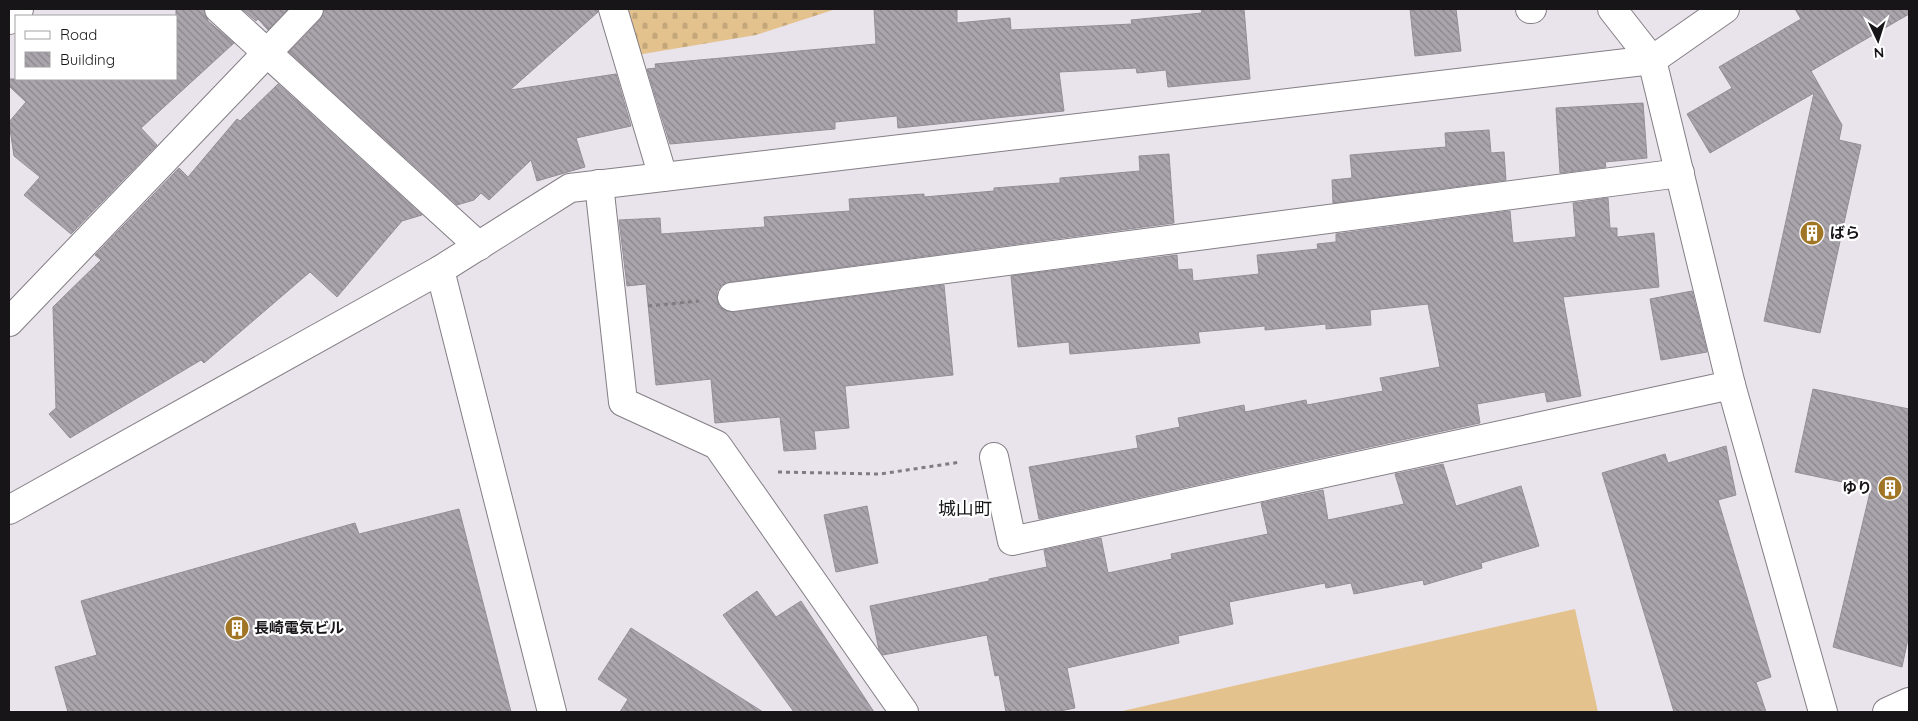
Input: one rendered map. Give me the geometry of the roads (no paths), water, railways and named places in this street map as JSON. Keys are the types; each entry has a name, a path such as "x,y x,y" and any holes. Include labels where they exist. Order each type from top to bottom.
{"street":[{"path":"9,20 19,9"},
{"path":"219,9 479,246"},
{"path":"9,322 309,9"},
{"path":"613,9 663,177"},
{"path":"1612,9 1652,60 1731,385 1823,712"},
{"path":"9,510 440,270 570,188 1652,60 1724,9"},
{"path":"732,297 1680,173"},
{"path":"599,184 623,402 716,445 904,712"},
{"path":"440,270 552,712"},
{"path":"994,457 1012,541 1731,385"},
{"path":"1887,712 1909,702"}],"place":[{"name":"ばら","path":"1812,233"},
{"name":"ゆり","path":"1890,488"},
{"name":"長崎電気ビル","path":"237,628"}],"district":[{"name":"城山町","path":"965,509"}]}
